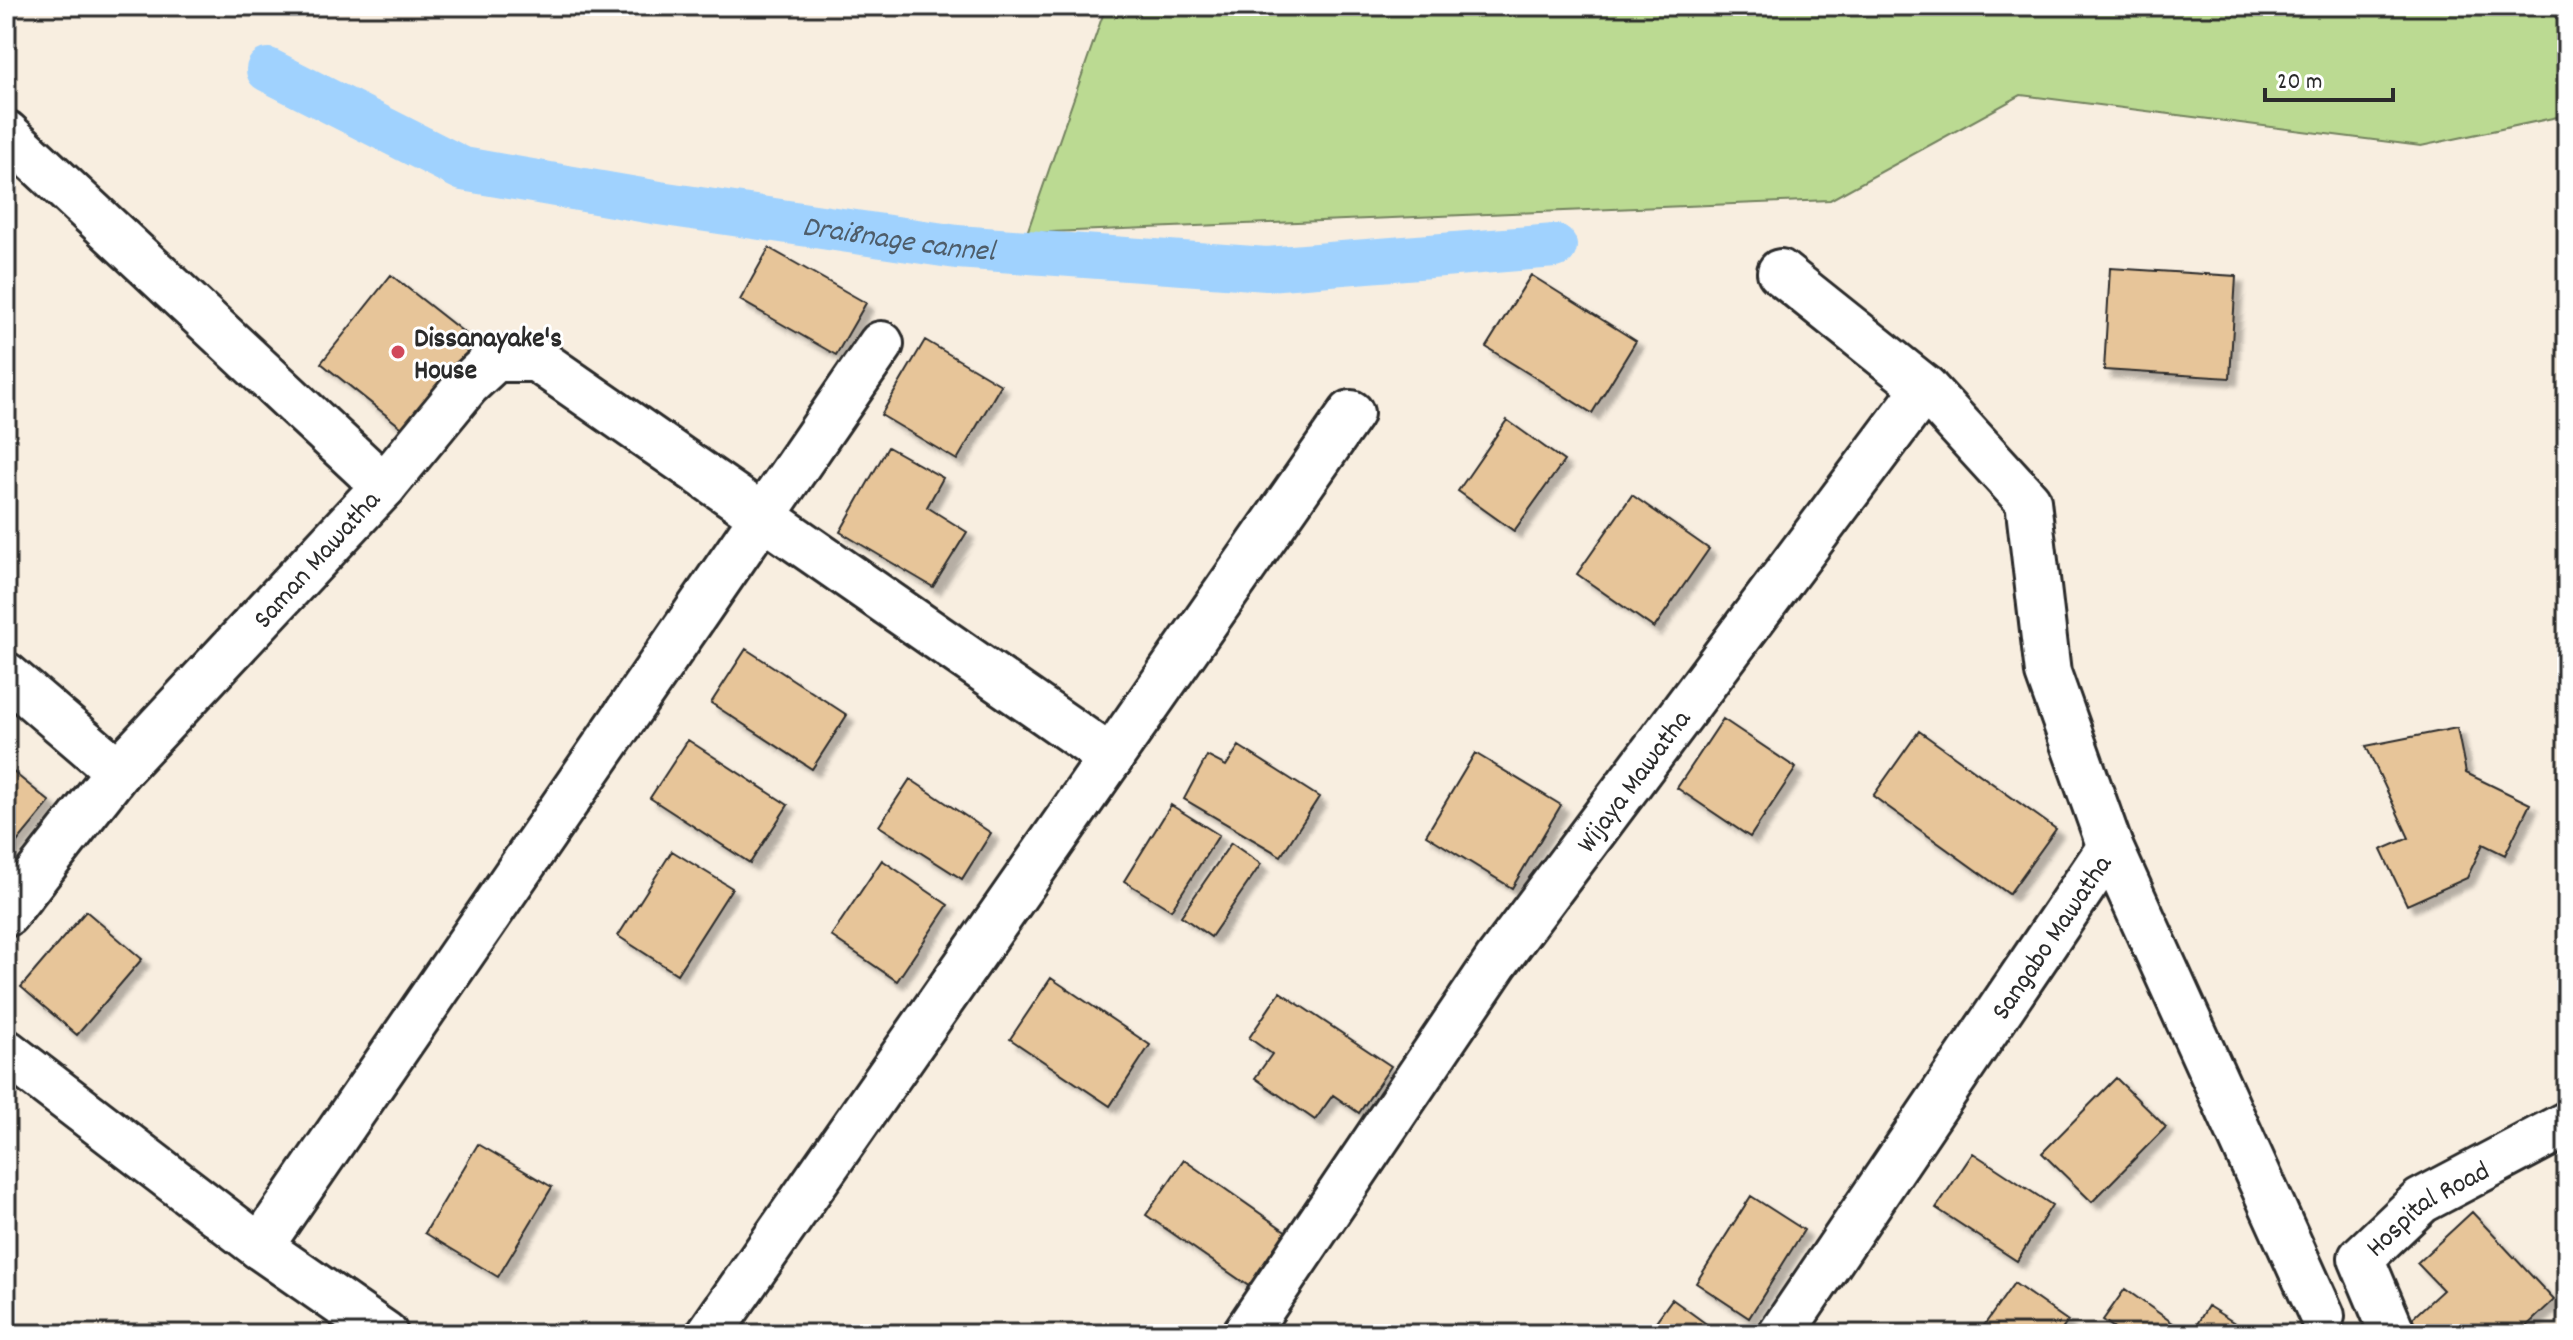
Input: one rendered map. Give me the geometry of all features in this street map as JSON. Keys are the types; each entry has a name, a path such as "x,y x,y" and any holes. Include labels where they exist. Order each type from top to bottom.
{"street":[{"name":"Saman Mawatha","path":"6,133 384,486 118,771 6,914"},
{"path":"1780,272 1925,388 2028,501 2048,673 2110,847"},
{"path":"260,1247 881,344"},
{"path":"384,486 467,385 495,359 536,359 1111,758"},
{"name":"Wijaya Mawatha","path":"1245,1334 1496,962 1925,388"},
{"path":"709,1334 1351,413"},
{"path":"6,675 118,771"},
{"name":"Sangabo Mawatha","path":"2110,847 2316,1325"},
{"name":"Sangabo Mawatha","path":"1781,1334 2110,847"},
{"path":"6,1052 260,1247 385,1334"},
{"name":"Hospital Road","path":"2393,1334 2361,1258 2421,1201 2567,1124"},
{"path":"2316,1325 2361,1258"}],"green space":[{"path":"1106,6 2567,6 2567,115 2421,146 2021,95 1830,200 1027,233"}],"building":[{"path":"769,248 866,303 836,355 740,300"},
{"path":"2110,268 2236,276 2230,378 2104,370"},
{"name":"Dissanayake's House","path":"391,275 476,342 406,431 321,363"},
{"path":"1531,275 1636,341 1592,413 1486,347"},
{"path":"925,340 1001,385 957,460 881,415"},
{"path":"1507,420 1564,461 1514,531 1458,491"},
{"path":"888,447 943,478 927,507 967,532 933,587 840,532"},
{"path":"1632,495 1709,549 1654,628 1577,574"},
{"path":"746,649 847,715 812,769 711,703"},
{"path":"1723,719 1796,768 1750,837 1677,788"},
{"path":"2457,728 2466,773 2530,804 2505,855 2483,844 2467,878 2407,905 2381,850 2409,838 2366,746"},
{"path":"1919,731 2056,829 2009,894 1873,796"},
{"path":"688,740 788,805 750,863 650,798"},
{"path":"1239,746 1319,797 1281,856 1184,799 1207,756 1226,766"},
{"path":"1475,753 1561,805 1512,888 1426,835"},
{"path":"6,766 50,802 8,853 6,851"},
{"path":"910,779 991,833 962,879 879,826"},
{"path":"1171,805 1219,835 1171,910 1124,881"},
{"path":"1231,843 1261,864 1211,937 1181,916"},
{"path":"672,851 732,888 677,974 618,936"},
{"path":"882,860 948,905 897,981 831,936"},
{"path":"86,911 142,959 77,1035 21,987"},
{"path":"1051,978 1150,1045 1110,1106 1010,1039"},
{"path":"1280,992 1391,1066 1359,1113 1333,1095 1315,1120 1255,1078 1272,1054 1249,1038"},
{"path":"2116,1078 2166,1127 2092,1202 2042,1153"},
{"path":"478,1144 552,1187 498,1277 425,1233"},
{"path":"1973,1153 2052,1205 2017,1261 1936,1208"},
{"path":"1184,1160 1291,1235 1253,1289 1146,1215"},
{"path":"1751,1196 1804,1230 1749,1318 1696,1283"},
{"path":"2472,1212 2554,1300 2518,1334 2395,1334 2443,1290 2417,1263"},
{"path":"2014,1283 2068,1321 2059,1334 1978,1334"},
{"path":"2125,1289 2177,1326 2171,1334 2123,1334 2103,1320"},
{"path":"1672,1299 1716,1331 1714,1334 1647,1334"},
{"path":"2208,1306 2252,1334 2191,1334"}],"waterway":[{"name":"Drai8nage cannel","path":"268,70 463,169 659,203 957,247 1267,269 1555,246"}],"place":[{"name":"Dissanayake's House","path":"398,352"}]}
